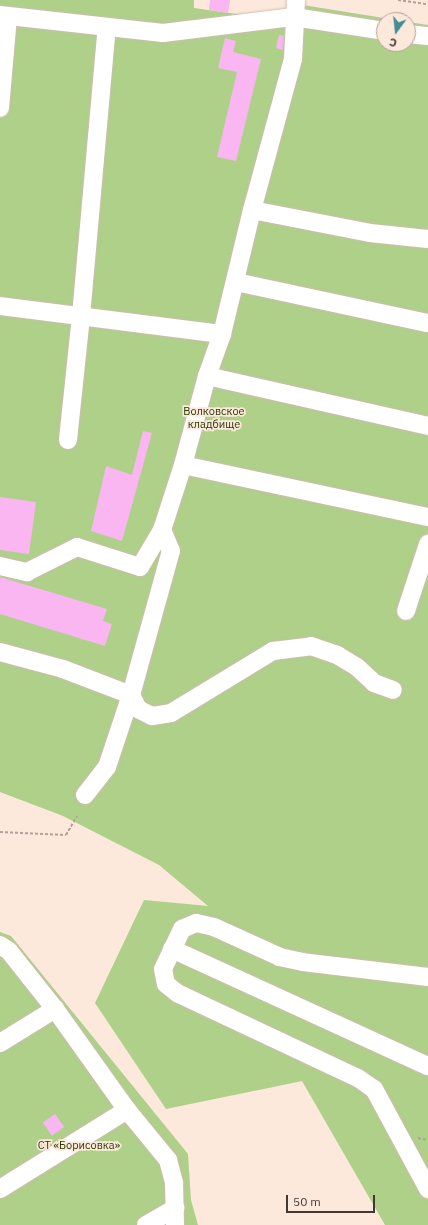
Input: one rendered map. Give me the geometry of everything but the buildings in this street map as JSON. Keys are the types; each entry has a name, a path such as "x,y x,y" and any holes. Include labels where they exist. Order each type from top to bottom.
{"lane":[{"path":"0,566 28,572 77,547 140,567 162,530 183,465 207,376 222,334 236,282 252,210 293,59 295,9"},
{"path":"0,108 4,15 163,33 295,9 376,29"},
{"path":"68,440 81,316 107,27"},
{"path":"416,35 428,36"},
{"path":"252,210 370,233 428,239"},
{"path":"236,282 428,323"},
{"path":"0,306 222,334"},
{"path":"207,376 428,426"},
{"path":"183,465 428,517"},
{"path":"85,796 107,768 131,695 171,551 162,530"},
{"path":"406,611 428,544"},
{"path":"0,652 63,669 131,695 138,709 152,716 171,713 273,651 311,646 337,655 357,667 374,683 393,690"},
{"path":"428,976 303,962 280,957 214,927 196,923 182,929 163,969 166,984 177,993 358,1078 374,1089 428,1189"},
{"path":"0,945 9,951 55,1009 127,1110 168,1160 174,1183 175,1216 146,1225"},
{"path":"172,949 428,1066"},
{"path":"0,1043 55,1009"},
{"path":"0,1189 127,1110"}],"path":[{"path":"398,0 428,4"},
{"path":"0,832 66,835 77,816"}],"green space":[{"name":"Волковское кладбище","path":"0,0 194,0 194,8 299,23 303,5 376,17 376,52 416,52 416,23 428,25 428,1225 385,1225 302,1081 166,1109 95,1003 144,900 208,906 159,865 63,816 0,792"},
{"name":"СТ «Борисовка»","path":"0,932 11,936 188,1154 191,1200 198,1225 0,1225"}]}
